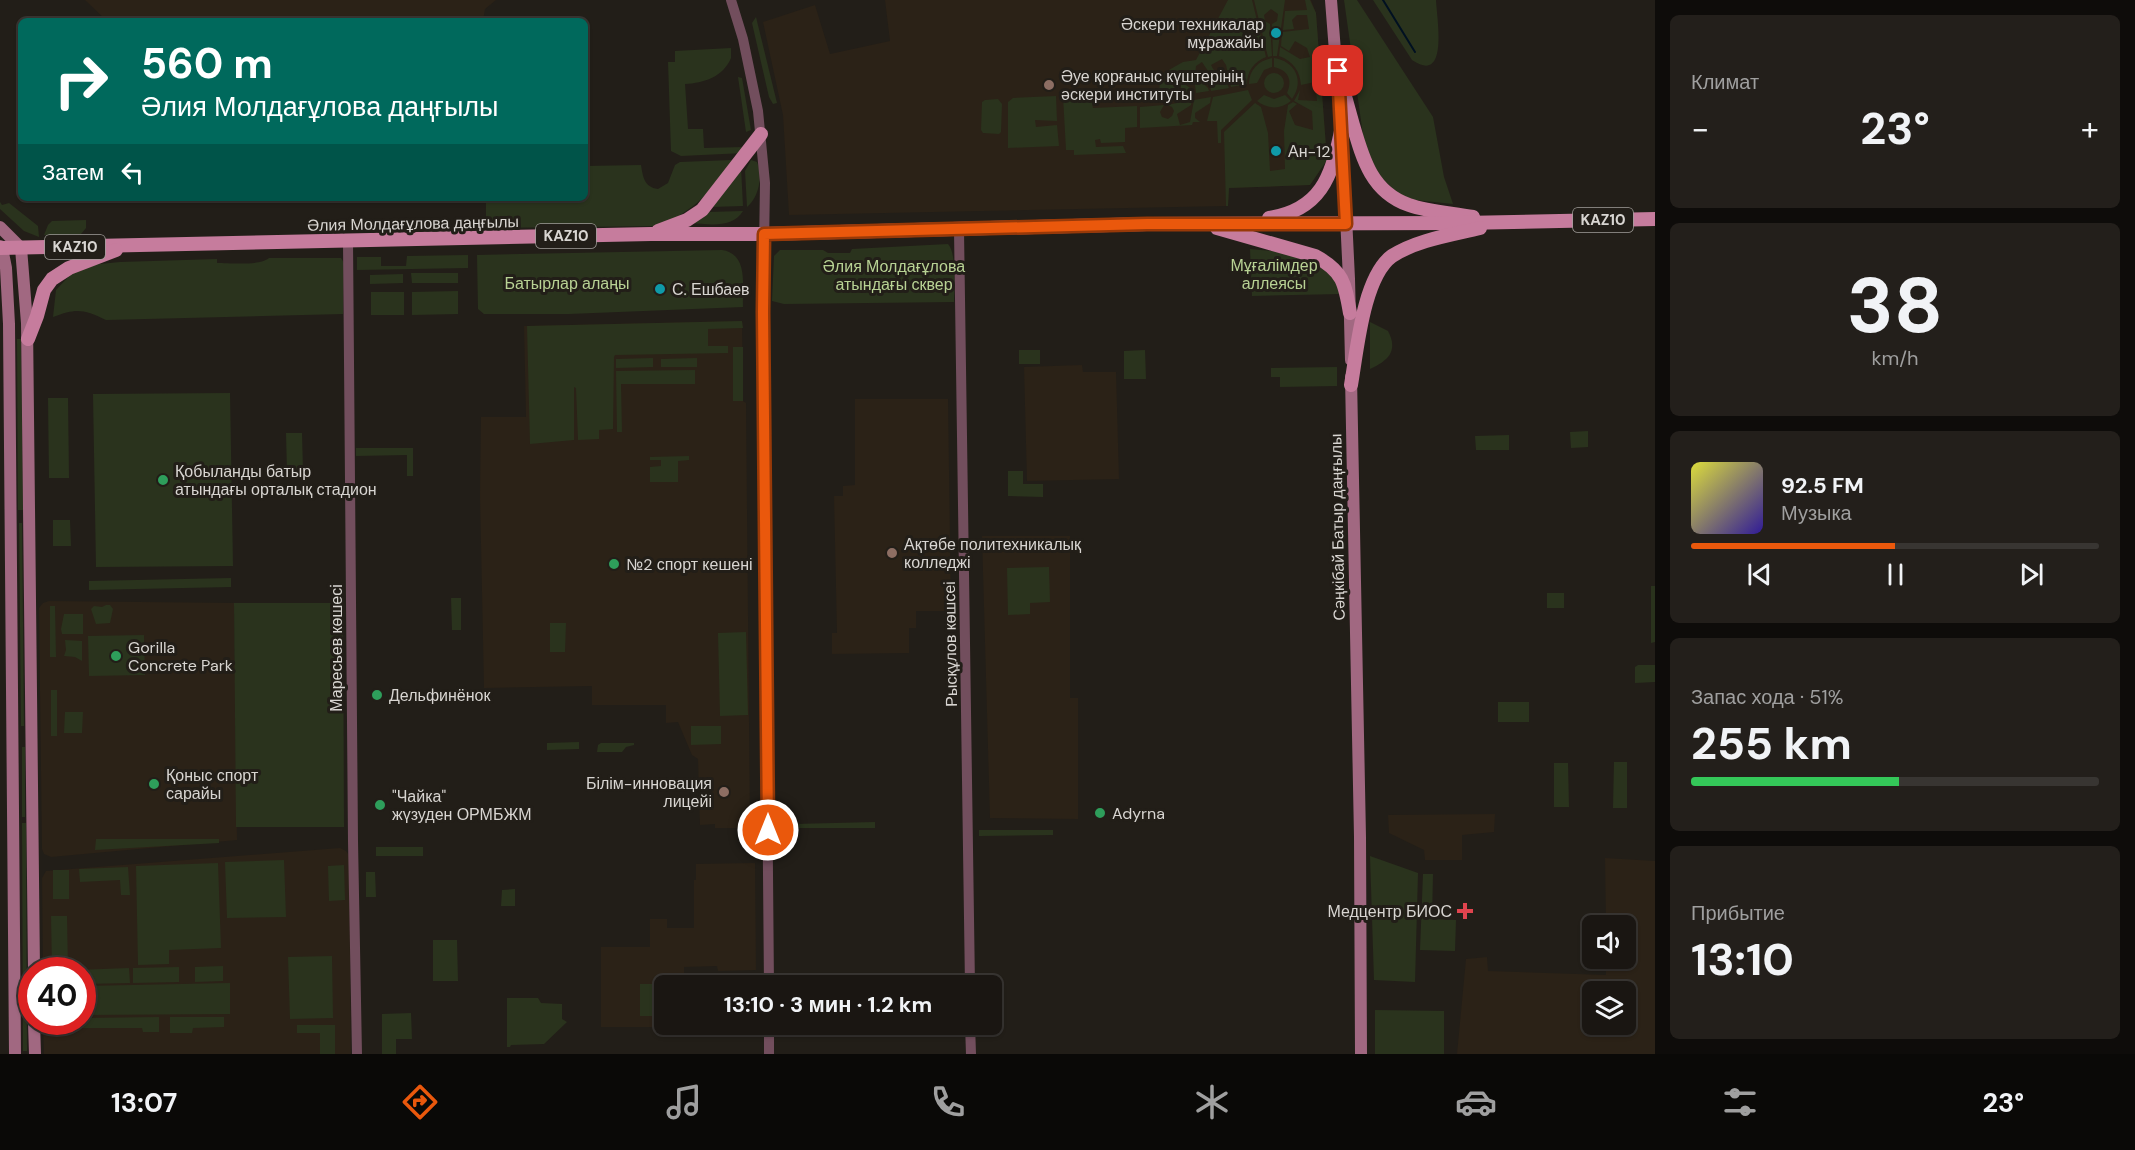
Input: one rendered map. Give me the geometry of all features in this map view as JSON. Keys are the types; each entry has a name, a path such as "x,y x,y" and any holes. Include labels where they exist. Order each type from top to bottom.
{"main road":[{"name":"Сәңкібай Батыр даңғылы","path":"1331,0 1338,71 1350,313 1360,837 1361,1054"},
{"path":"1338,71 1363,159 1371,176 1380,187 1391,197 1411,206 1502,222"},
{"path":"1226,224 1291,213 1316,196 1328,180 1334,165 1341,131"},
{"path":"651,234 687,220 702,210 761,134"},
{"name":"Әлия Молдағұлова даңғылы","path":"1,248 1200,224 1655,219"},
{"path":"1351,385 1371,286 1383,264 1404,250 1424,242 1502,222"},
{"path":"1200,224 1315,256 1329,263 1339,273 1345,284 1350,313"},
{"path":"0,227 21,248 28,339 34,957"},
{"path":"28,339 44,290 52,279 69,268 129,246"},
{"path":"1,248 6,268 9,324 15,1054"},
{"path":"9,324 27,323"},
{"path":"12,739 31,739"},
{"path":"34,1035 35,1054"}],"street":[{"path":"731,0 743,39 761,134 765,183 763,312 769,975"},
{"name":"Рысқұлов көшсеі","path":"959,230 970,975"},
{"name":"Маресьев көшесі","path":"348,241 352,829 357,1054"},
{"path":"769,1035 770,1054"},
{"path":"970,1035 971,1054"}],"shaded area":[{"path":"85,0 496,0 485,9 484,18 104,18"},
{"name":"Әуе қорғаныс күштерінің әскери институты","path":"885,0 1311,0 1316,13 1327,160 1310,185 1229,188 1228,206 789,215 783,115 763,22 815,5 830,54 890,41"},
{"path":"742,321 743,401 746,403 750,828 715,828 715,824 700,825 698,759 692,755 678,722 666,723 666,705 592,705 592,686 484,688 480,495 481,417 526,417 524,326"},
{"path":"1082,365 1083,372 1116,372 1119,479 1027,481 1024,367"},
{"name":"Ақтөбе политехникалық колледжі","path":"855,399 948,399 951,611 916,611 916,628 909,628 909,653 832,654 832,633 837,633 834,496 843,496 843,486 855,485"},
{"path":"982,536 1070,536 1070,698 1078,698 1078,819 990,818"},
{"path":"49,601 234,603 237,840 51,857 44,854 42,849 39,608 43,603"},
{"path":"1495,814 1494,832 1462,835 1462,860 1425,860 1424,850 1389,833 1388,815"},
{"path":"340,848 346,851 349,855 351,1054 44,1054 43,1035 96,1035 96,957 43,957 42,878 46,871"},
{"path":"1605,858 1655,861 1655,1054 1457,1054 1466,959 1487,957 1488,971 1606,975 1606,969 1636,969 1636,915 1606,915"},
{"path":"755,863 756,970 718,971 717,966 684,967 684,975 654,975 654,1027 601,1027 601,947 650,947 650,919 667,919 667,928 694,928 696,864"}],"green space":[{"path":"1228,0 1252,0 1266,57 1252,68 1247,84 1231,87 1226,65 1222,59 1211,65 1229,88 1211,91 1208,71 1202,62 1196,66 1195,76 1209,91 1196,93 1194,76 1189,72 1183,74 1180,81 1194,93 1183,96 1179,80 1175,77 1170,79 1180,96 1159,100 1160,75 1183,62 1196,60"},
{"path":"1254,0 1285,0 1277,56 1273,56 1272,24 1277,21 1278,14 1271,9 1264,15 1265,21 1270,24 1272,56 1268,57"},
{"path":"1305,0 1310,0 1316,13 1327,160 1310,185 1229,188 1228,206 1226,206 1224,132 1255,103 1261,107 1268,133 1270,171 1285,169 1284,131 1288,105 1293,102 1297,104 1289,111 1295,125 1313,130 1312,111 1294,101 1300,90 1298,100 1317,101 1315,82 1301,85 1295,67 1279,56 1280,47 1300,59 1310,57 1307,48 1295,41 1289,51 1281,46 1282,32 1309,29 1307,15 1297,15 1292,20 1294,29 1283,30 1285,11 1307,10"},
{"path":"1344,0 1357,0 1433,117 1444,177 1453,204 1415,200 1400,195 1374,171 1364,142"},
{"path":"1373,0 1436,0 1439,34 1436,57 1432,64 1424,65 1412,60"},
{"path":"756,17 777,103 773,104 769,97 752,23"},
{"path":"731,48 728,65 718,74 706,80 685,84 688,129 703,129 704,148 744,147 744,153 681,156 671,151 668,62 675,62 675,51"},
{"path":"1272,58 1272,67 1264,70 1257,83 1249,84 1255,67 1262,61"},
{"path":"1274,58 1288,63 1296,73 1298,85 1292,99 1287,93 1288,76 1283,70 1274,67"},
{"path":"1270,73 1278,73 1284,79 1284,87 1278,93 1270,93 1264,87 1264,79"},
{"path":"738,77 742,78 751,130 746,132"},
{"path":"1248,90 1252,100 1221,130 1221,143 1218,143 1217,121 1207,121 1213,97"},
{"path":"1086,95 1091,99 1093,108 1137,106 1137,127 1125,128 1125,142 1101,143 1100,139 1095,140 1096,147 1123,146 1126,153 1074,155 1074,150 1066,150 1063,96"},
{"path":"1264,95 1274,99 1285,95 1291,101 1278,107 1265,106 1257,101"},
{"path":"1056,96 1057,121 1035,120 1036,127 1057,125 1059,146 1008,148 1008,102 1013,98"},
{"path":"1211,97 1210,103 1195,113 1195,118 1200,122 1193,122 1192,125 1140,128 1140,107 1164,105 1160,112 1162,117 1168,119 1174,111 1167,105 1192,100 1191,105 1177,114 1180,125 1190,122 1194,100"},
{"path":"998,99 1002,104 1001,132 999,134 983,133 981,130 982,102"},
{"path":"732,160 717,182 701,199 660,226 486,228 486,201 588,201 588,166 641,165 647,184 658,189 668,183 675,165 680,162"},
{"path":"751,160 757,162 760,180 757,192 747,207 745,171"},
{"path":"741,167 743,206 711,207"},
{"path":"0,202 2,205 9,203 38,226 39,237 24,231 0,209"},
{"path":"743,211 733,221 726,223 690,223 708,212"},
{"path":"86,220 86,228 81,234 44,235 52,221"},
{"name":"Әлия Молдағұлова атындағы сквер","path":"948,244 954,263 954,302 784,304 772,301 774,256 780,250 823,250 828,253 850,253 852,249"},
{"name":"Мұғалімдер аллеясы","path":"1250,249 1296,255 1317,262 1335,277 1341,294 1252,296"},
{"name":"Батырлар алаңы","path":"722,250 731,253 740,264 743,281 743,307 569,314 484,314 478,309 477,255"},
{"path":"468,255 468,268 357,270 357,257 381,257 381,266 406,266 407,256"},
{"path":"269,258 341,258 344,263 343,314 106,320 80,311 53,317 56,290 71,274 90,265 217,259 217,263 244,264 265,261"},
{"path":"411,273 458,273 458,283 412,283"},
{"path":"403,274 403,283 370,284 370,275"},
{"path":"458,291 458,314 412,315 412,292"},
{"path":"371,292 404,292 404,315 371,315"},
{"path":"742,321 743,328 708,329 708,346 728,346 728,353 615,355 613,429 599,430 599,439 578,440 576,388 574,387 574,440 530,444 527,326"},
{"path":"1370,322 1388,331 1392,350 1382,363 1370,369"},
{"path":"17,339 21,339 23,510 18,510"},
{"path":"733,347 743,347 743,401 733,401"},
{"path":"1019,350 1040,350 1040,364 1019,364"},
{"path":"1145,350 1146,379 1124,379 1124,351"},
{"path":"653,358 653,367 616,368 616,359"},
{"path":"697,358 697,367 661,367 661,359"},
{"path":"1337,367 1337,386 1280,387 1280,377 1271,377 1271,368"},
{"path":"695,370 695,384 621,384 622,432 617,432 616,371"},
{"name":"Қобыланды батыр атындағы орталық стадион","path":"230,393 233,566 96,567 93,394"},
{"path":"48,398 68,398 69,478 49,478"},
{"path":"1588,431 1588,447 1571,448 1570,432"},
{"path":"286,433 302,433 303,471 300,475 291,475 287,472"},
{"path":"1509,435 1509,450 1476,450 1475,436"},
{"path":"356,448 413,448 413,476 407,476 407,455 356,456"},
{"path":"689,456 689,460 678,461 678,482 650,482 650,467 661,466 661,460 650,460 650,457"},
{"path":"1008,471 1023,471 1023,484 1043,484 1043,497 1008,496"},
{"path":"53,520 70,520 71,546 53,546"},
{"path":"19,523 22,523 24,726 21,726"},
{"path":"1049,567 1050,602 1030,603 1030,614 1008,615 1007,568"},
{"path":"231,578 231,587 89,590 89,581"},
{"path":"1651,586 1655,586 1655,642 1651,643"},
{"path":"1547,593 1564,593 1564,608 1547,608"},
{"path":"451,598 461,598 461,630 452,630"},
{"path":"234,603 343,603 344,827 236,827"},
{"path":"110,605 113,609 110,623 96,624 91,609 94,606"},
{"path":"50,606 55,606 56,657 50,657"},
{"path":"64,614 83,614 83,634 62,634"},
{"path":"550,623 566,623 565,652 550,652"},
{"path":"746,632 748,715 720,716 718,633"},
{"name":"Gorilla Concrete Park","path":"144,635 145,675 89,676 88,636"},
{"path":"65,640 82,641 82,661 75,657 64,656"},
{"path":"1655,665 1655,682 1635,683 1635,667"},
{"path":"51,690 57,690 57,736 51,736"},
{"path":"1498,702 1529,702 1529,722 1498,722"},
{"path":"65,712 83,712 82,733 64,733"},
{"path":"691,726 721,726 721,744 691,745"},
{"path":"579,742 579,749 547,750 547,743"},
{"path":"601,743 634,743 634,745 626,747 622,752 597,752 598,745"},
{"path":"22,747 25,747 25,817 22,817"},
{"path":"1614,762 1627,762 1627,808 1613,808"},
{"path":"1554,763 1568,763 1569,807 1554,807"},
{"path":"875,822 875,828 794,828 794,824"},
{"path":"22,823 26,823 27,957 23,957"},
{"path":"979,830 1053,830 1053,835 979,836"},
{"path":"96,839 219,839 219,843 95,850"},
{"path":"376,847 423,847 423,856 376,856"},
{"path":"1370,856 1418,873 1415,982 1374,980"},
{"path":"284,860 286,917 227,918 225,862"},
{"path":"218,863 221,948 169,950 169,964 138,965 136,866"},
{"path":"344,865 345,900 329,901 328,866"},
{"path":"128,867 130,895 121,895 120,880 80,882 79,869"},
{"path":"53,870 69,870 69,899 53,899"},
{"path":"366,872 375,872 376,897 366,897"},
{"path":"1423,874 1433,874 1432,919 1456,920 1455,951 1420,950"},
{"path":"515,889 515,906 501,906 502,890"},
{"path":"51,916 67,916 68,957 52,957"},
{"path":"433,940 457,940 458,981 433,981"},
{"path":"332,956 333,1018 290,1019 288,957"},
{"path":"223,966 223,981 195,982 195,967"},
{"path":"179,967 179,982 133,983 133,968"},
{"path":"129,968 130,983 96,984 96,969"},
{"path":"230,983 230,1014 96,1015 96,986"},
{"path":"640,984 654,984 654,1016 640,1016"},
{"path":"507,998 538,998 541,1003 562,1004 562,1019 567,1022 544,1044 507,1047"},
{"path":"1375,1010 1444,1011 1444,1054 1375,1054"},
{"path":"411,1013 412,1039 396,1039 396,1054 382,1054 382,1014"},
{"path":"159,1017 159,1032 143,1032 142,1028 96,1028 96,1018"},
{"path":"170,1017 224,1017 224,1027 193,1028 192,1033 170,1033"},
{"path":"297,1025 335,1025 335,1054 320,1054 320,1033 297,1033"},
{"path":"23,1035 27,1035 27,1051 23,1051"}],"waterway":[{"path":"1383,0 1415,52"}],"place":[{"name":"Әскери техникалар мұражайы","path":"1276,33"},
{"name":"Әуе қорғаныс күштерінің әскери институты","path":"1049,85"},
{"name":"Ан-12","path":"1276,151"},
{"name":"С. Ешбаев","path":"660,289"},
{"name":"Қобыланды батыр атындағы орталық стадион","path":"163,480"},
{"name":"Ақтөбе политехникалық колледжі","path":"892,553"},
{"name":"№2 спорт кешені","path":"614,564"},
{"name":"Gorilla Concrete Park","path":"116,656"},
{"name":"Дельфинёнок","path":"377,695"},
{"name":"Қоныс спорт сарайы","path":"154,784"},
{"name":"Білім-инновация лицейі","path":"724,792"},
{"name":"\"Чайка\" жүзуден ОРМБЖМ","path":"380,805"},
{"name":"Adyrna","path":"1100,813"},
{"name":"Медцентр БИОС","path":"1465,911"}],"route":[{"path":"768,830 764,234 1147,224 1346,224 1338,71"}]}
